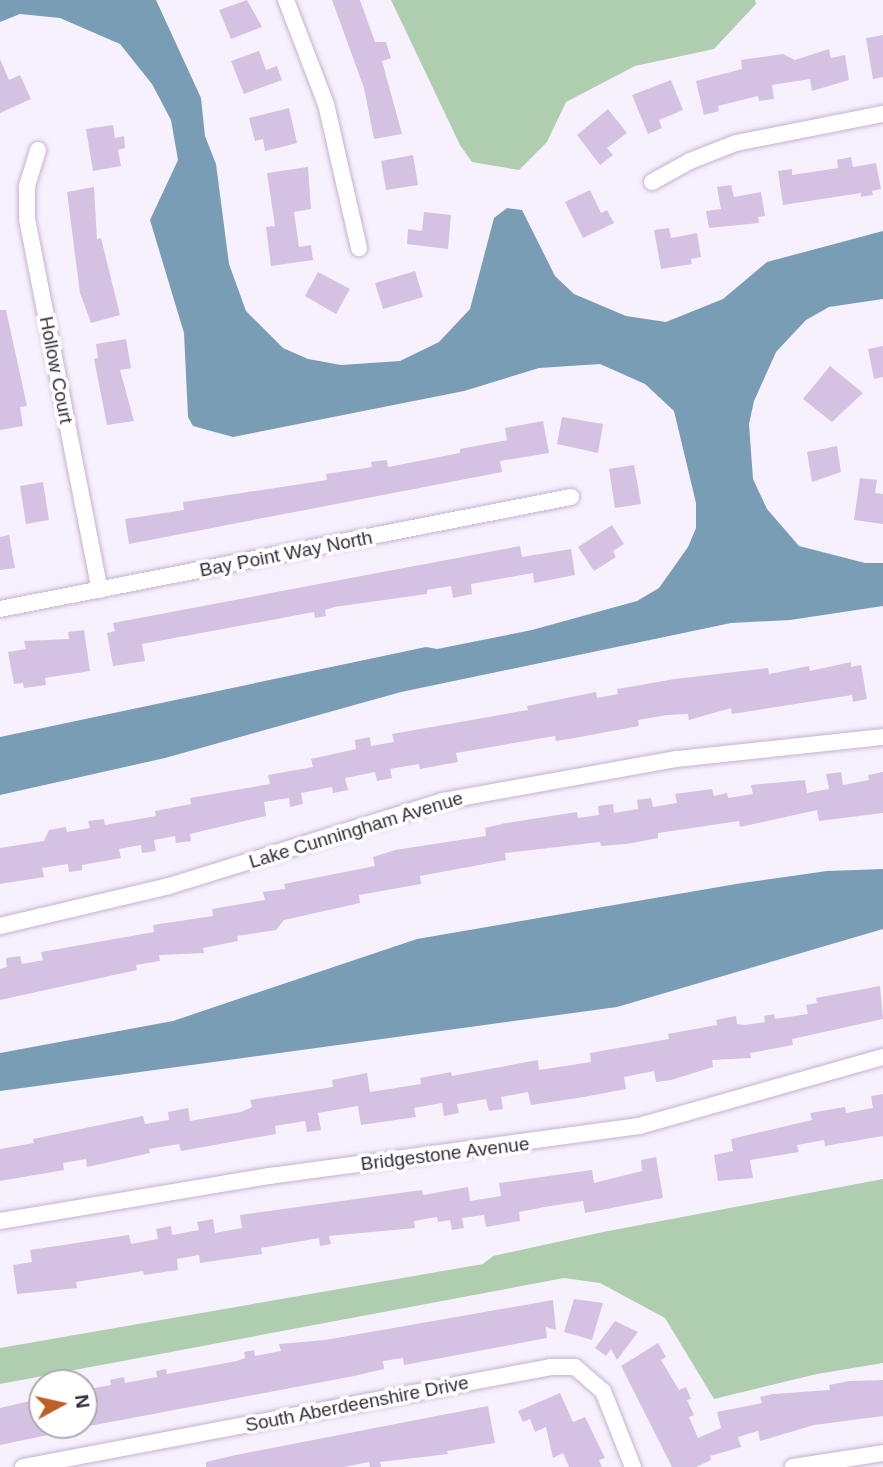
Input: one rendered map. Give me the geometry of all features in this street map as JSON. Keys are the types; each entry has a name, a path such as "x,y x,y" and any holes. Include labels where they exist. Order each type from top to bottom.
{"street":[{"path":"286,0 326,104 359,248"},
{"path":"652,182 690,160 736,143 883,114"},
{"name":"Hollow Court","path":"38,150 27,187 27,219 100,590"},
{"name":"Bay Point Way North","path":"0,609 571,497"},
{"name":"Lake Cunningham Avenue","path":"0,926 169,886 443,801 677,759 883,737"},
{"name":"Bridgestone Avenue","path":"0,1221 230,1182 639,1126 883,1057"},
{"name":"South Aberdeenshire Drive","path":"23,1467 551,1367 575,1367 603,1391 633,1467"},
{"path":"793,1467 883,1453"}],"green space":[{"path":"391,0 755,0 756,4 714,49 635,66 566,102 547,142 519,170 472,162 460,145"},
{"path":"883,1179 883,1363 817,1374 714,1399 665,1318 600,1283 564,1278 80,1369 28,1369 28,1379 0,1384 0,1348 483,1264 493,1256 603,1232"}],"water":[{"path":"0,0 156,0 201,98 205,136 216,164 229,264 246,311 283,348 308,359 341,365 400,361 439,342 470,309 494,218 507,208 522,210 555,276 574,294 626,316 666,322 723,299 767,262 883,231 883,299 829,307 806,320 776,352 754,401 749,424 753,479 767,509 799,546 865,563 883,563 883,606 790,620 731,623 401,692 165,758 0,795 0,737 426,647 437,649 532,630 637,601 659,588 688,547 696,528 696,503 674,411 645,384 600,364 539,368 464,391 233,437 193,426 188,417 184,333 150,220 178,160 171,120 152,84 120,44 60,18 20,14 0,22"},
{"path":"883,869 883,929 617,1007 0,1091 0,1053 173,1021 417,939 742,883 827,871"}],"building":[{"path":"247,0 262,27 231,39 219,10"},
{"path":"332,0 360,0 375,42 386,42 391,58 382,61 402,134 374,139 364,88"},
{"path":"883,35 883,77 873,79 866,38"},
{"path":"829,49 831,58 845,55 849,80 812,91 810,79 772,85 774,99 759,101 758,96 718,106 719,111 704,115 696,81 742,69 741,60 783,54 795,60"},
{"path":"259,51 266,70 277,66 282,80 244,94 231,61"},
{"path":"0,59 9,80 20,75 31,99 0,113"},
{"path":"671,80 683,110 659,120 662,128 648,134 632,95"},
{"path":"289,108 297,143 265,151 263,139 255,141 249,118"},
{"path":"608,109 627,133 607,148 613,155 600,165 577,135"},
{"path":"113,125 115,138 124,136 125,148 118,150 121,166 93,171 86,129"},
{"path":"413,155 418,185 386,190 381,161"},
{"path":"851,157 853,167 876,163 881,189 872,191 873,195 861,197 861,193 783,205 778,171 792,169 792,175 838,168 837,160"},
{"path":"308,167 311,209 294,212 299,247 311,245 313,260 271,266 266,227 275,226 267,173"},
{"path":"731,185 734,197 761,192 765,216 758,217 759,223 709,228 706,211 721,209 717,187"},
{"path":"94,187 97,239 101,238 120,315 91,323 80,293 67,192"},
{"path":"590,190 601,213 607,210 614,223 583,238 565,202"},
{"path":"424,212 451,215 448,249 407,244 408,229 422,231"},
{"path":"669,228 671,238 697,233 701,257 691,259 692,264 661,269 654,230"},
{"path":"415,271 423,297 383,309 375,283"},
{"path":"318,272 350,289 336,314 305,296"},
{"path":"0,310 6,310 27,406 20,407 23,426 0,430"},
{"path":"126,339 131,368 120,370 134,421 107,425 94,359 98,358 96,344"},
{"path":"883,346 883,377 874,379 868,349"},
{"path":"830,366 863,393 832,422 803,399"},
{"path":"562,417 603,424 598,453 557,444"},
{"path":"543,421 549,453 500,461 502,472 129,544 125,519 184,510 183,502 327,480 326,474 372,467 371,462 387,460 388,467 460,453 460,449 507,440 505,428"},
{"path":"837,446 841,472 812,482 807,452"},
{"path":"634,465 641,504 615,508 609,469"},
{"path":"860,478 877,480 875,493 883,494 883,524 854,520"},
{"path":"43,482 49,520 26,524 20,486"},
{"path":"612,525 624,544 613,551 616,557 594,571 578,547"},
{"path":"9,535 15,568 0,570 0,537"},
{"path":"520,546 522,557 571,549 575,575 534,583 533,573 471,584 472,594 453,598 451,586 427,590 427,594 334,607 325,610 326,616 315,618 314,612 142,644 145,661 113,666 107,633 115,631 113,623"},
{"path":"84,630 90,671 45,678 46,685 24,688 23,683 14,684 8,652 26,649 24,641 69,639 68,632"},
{"path":"851,662 851,667 861,665 867,699 853,702 852,695 732,714 731,708 689,720 688,714 667,715 638,720 639,726 569,739 556,741 555,736 456,753 458,762 420,769 419,764 390,769 392,778 377,781 375,772 345,778 348,790 333,793 332,787 301,793 303,804 290,807 289,798 264,802 266,816 190,834 191,841 176,843 175,836 154,840 156,851 142,853 141,845 119,849 121,858 82,865 82,870 69,872 68,864 42,868 44,877 0,884 0,848 44,841 49,830 66,827 67,832 90,828 88,821 104,819 105,825 156,816 155,811 191,804 190,798 270,784 268,775 313,767 311,759 356,749 355,740 370,737 371,746 394,742 392,734 528,710 527,706 596,692 597,698 618,694 617,689 675,679 768,668 769,674 809,666 810,671"},
{"path":"841,772 843,785 869,780 868,775 883,772 883,813 819,821 817,810 740,827 739,821 658,833 658,838 627,844 601,846 600,842 505,853 506,860 420,876 421,884 359,895 360,903 284,920 276,930 237,936 238,941 203,948 204,953 159,955 160,961 136,965 137,970 0,1000 0,969 7,967 6,958 20,956 22,964 43,960 41,952 154,932 153,925 213,916 212,909 265,900 263,892 285,889 284,884 375,866 373,857 395,850 486,836 485,828 506,823 577,812 578,818 599,815 598,806 613,804 614,813 638,809 637,800 651,798 653,807 677,803 675,794 712,789 714,796 727,793 728,798 753,794 751,785 805,780 807,793 829,789 826,774"},
{"path":"880,986 883,1019 792,1039 793,1045 750,1053 751,1058 712,1060 713,1067 671,1080 656,1082 654,1071 624,1077 626,1089 584,1097 531,1105 528,1092 501,1097 503,1109 489,1111 486,1099 457,1104 459,1113 444,1116 442,1103 414,1108 416,1117 361,1125 358,1106 318,1113 321,1130 307,1132 305,1121 275,1126 276,1134 181,1151 179,1144 149,1149 150,1153 87,1167 86,1159 63,1163 64,1170 0,1181 0,1149 34,1143 33,1139 143,1116 145,1124 169,1120 168,1112 188,1108 190,1121 241,1112 252,1107 250,1100 333,1087 332,1080 367,1073 370,1092 421,1084 420,1078 451,1072 452,1076 538,1060 539,1070 591,1062 590,1053 669,1039 668,1034 717,1025 716,1020 736,1016 737,1024 745,1025 765,1022 764,1016 774,1014 775,1019 808,1014 806,1005 817,1003 816,998"},
{"path":"883,1094 883,1136 825,1146 824,1140 797,1145 799,1152 750,1160 753,1178 718,1181 714,1155 733,1151 731,1139 812,1120 810,1113 845,1107 846,1113 873,1108 871,1096"},
{"path":"656,1157 663,1198 585,1213 583,1201 544,1207 519,1212 520,1221 486,1227 484,1215 462,1218 464,1228 452,1230 450,1220 438,1222 437,1217 414,1221 415,1228 329,1236 331,1244 320,1246 319,1238 261,1248 262,1254 200,1263 199,1255 177,1259 178,1270 144,1275 143,1271 76,1282 77,1288 17,1294 13,1265 32,1262 30,1250 129,1235 131,1244 158,1239 156,1229 171,1226 172,1235 199,1230 197,1222 213,1219 215,1233 242,1228 240,1215 422,1190 423,1195 468,1187 470,1201 501,1196 499,1183 592,1170 594,1183 642,1171 641,1160"},
{"path":"574,1299 603,1303 592,1340 564,1332"},
{"path":"553,1300 556,1330 546,1327 547,1338 404,1365 403,1358 383,1361 384,1369 354,1376 98,1424 98,1387 111,1385 110,1380 124,1377 125,1383 157,1377 156,1371 166,1369 167,1374 237,1361 245,1358 244,1352 254,1350 255,1356 281,1351 279,1344 325,1340"},
{"path":"615,1321 638,1332 617,1360 611,1349 606,1356 595,1348"},
{"path":"658,1343 666,1357 661,1360 679,1390 686,1387 691,1399 687,1400 694,1415 689,1417 698,1438 721,1428 717,1412 762,1403 760,1397 830,1390 829,1385 849,1381 883,1380 883,1416 814,1425 760,1441 758,1431 738,1437 741,1447 710,1456 711,1460 696,1467 672,1467 621,1366"},
{"path":"560,1393 573,1422 585,1417 605,1458 599,1460 602,1467 569,1467 563,1453 553,1458 546,1427 535,1432 530,1419 523,1422 518,1411"},
{"path":"28,1401 29,1439 0,1445 0,1408"},
{"path":"488,1406 495,1443 447,1451 448,1454 380,1462 381,1467 370,1467 369,1462 344,1467 206,1467 206,1462 236,1455"}]}
